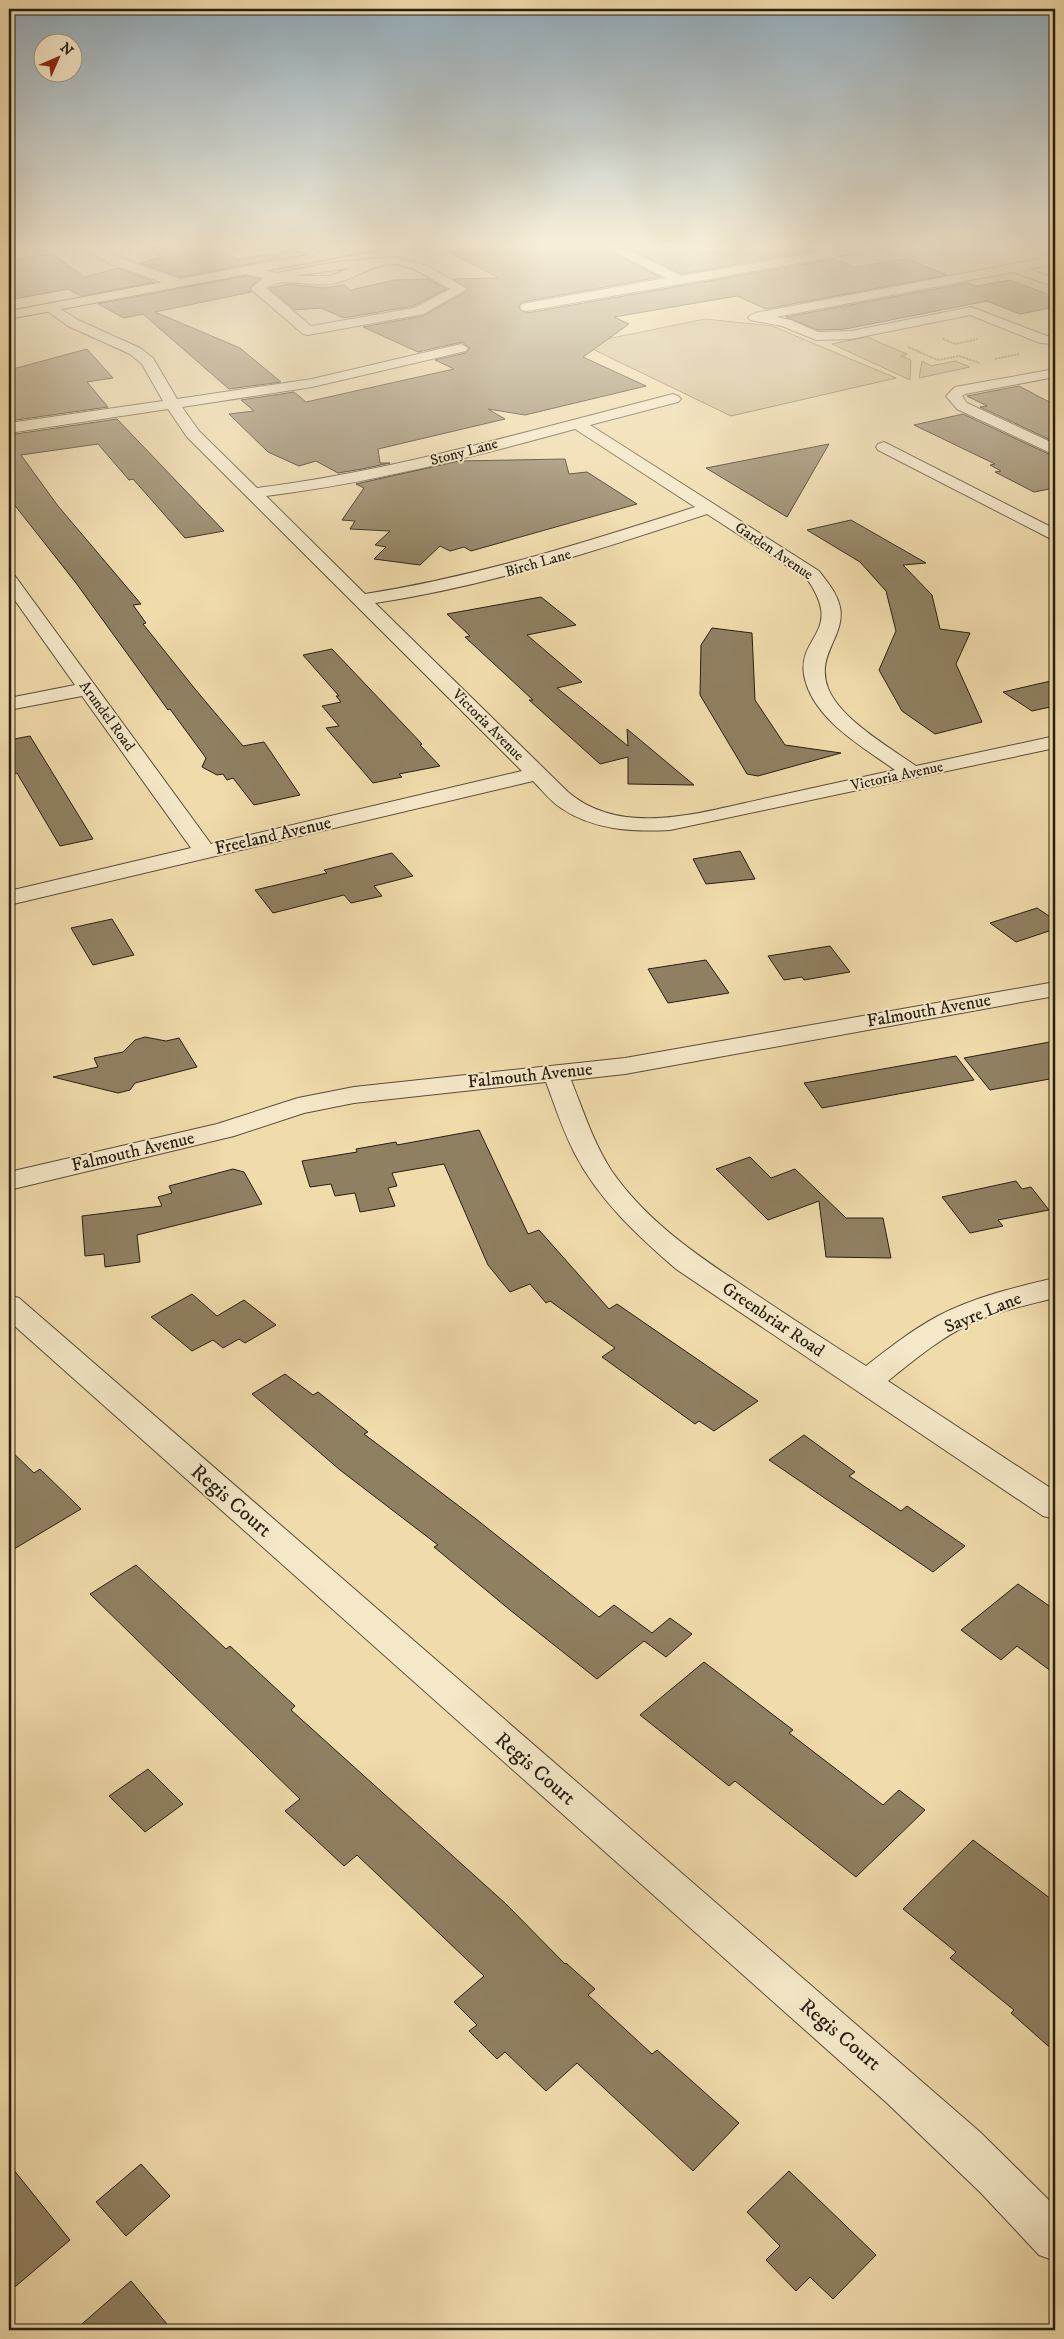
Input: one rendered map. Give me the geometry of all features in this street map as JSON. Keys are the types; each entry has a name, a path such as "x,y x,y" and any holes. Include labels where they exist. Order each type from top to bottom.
{"street":[{"name":"Victoria Avenue","path":"136,352 148,361 156,372 181,420 194,434 537,774 568,803 586,813 607,820 658,825 685,822 1055,742"},
{"path":"9,428 312,383 443,352"},
{"path":"1055,373 960,390 954,396 962,406 1055,450"},
{"name":"Stony Lane","path":"253,493 312,486 404,468 673,399"},
{"name":"Garden Avenue","path":"576,423 801,566 826,589 832,604 832,618 817,656 814,671 817,687 828,705 841,719 912,773"},
{"path":"884,448 1055,536"},
{"name":"Birch Lane","path":"362,600 435,589 506,572 709,508"},
{"name":"Arundel Road","path":"9,580 205,852"},
{"path":"9,704 87,689"},
{"name":"Freeland Avenue","path":"9,898 537,774"},
{"name":"Falmouth Avenue","path":"9,1181 225,1130 298,1106 354,1095 625,1066 1055,988"},
{"name":"Greenbriar Road","path":"555,1073 590,1156 612,1191 647,1230 686,1262 1055,1507"},
{"name":"Sayre Lane","path":"866,1382 920,1341 959,1318 1009,1299 1055,1288"},
{"name":"Regis Court","path":"9,1306 804,2005 915,2099 1055,2239"}],"path":[{"path":"920,352 938,360 959,356 978,363 1024,353"}],"shaded area":[{"path":"599,352 834,352 896,378 731,416"},
{"path":"850,352 903,352 907,354 901,356 911,360 910,380"},
{"path":"922,361 931,366 955,361 970,367 919,378"}],"building":[{"path":"75,352 90,352 113,378 87,382 108,407 9,421 9,370"},
{"path":"187,352 245,352 281,382 229,389"},
{"path":"590,352 583,357 646,386 525,415 488,409 505,419 378,449 380,463 390,463 338,473 316,461 299,466 268,452 229,414 254,411 241,400 294,392 306,402 454,369 435,360 466,353"},
{"path":"1019,386 1055,405 1055,442 980,407 987,406 967,396"},
{"path":"963,414 1055,457 1055,488 1034,492 995,472 1001,471 990,465 995,464 914,425"},
{"path":"117,419 224,531 185,538 133,479 129,480 98,444 21,455 58,506 141,604 133,605 146,623 143,624 195,689 243,746 264,742 300,795 254,805 233,778 227,780 223,774 217,775 202,767 206,758 170,709 168,710 76,583 9,498 9,435"},
{"path":"829,444 787,517 706,468"},
{"path":"565,459 569,474 587,472 637,504 471,551 464,547 450,551 440,546 420,565 374,559 386,547 375,545 390,531 350,529 355,521 342,520 364,488 356,484 459,461"},
{"path":"851,520 926,563 903,565 932,595 940,629 970,633 956,664 982,722 935,734 902,711 879,670 896,631 886,591 860,562 807,530"},
{"path":"541,597 576,625 527,635 582,682 557,688 628,746 627,729 694,785 628,784 628,757 600,764 529,700 533,700 465,637 470,636 447,614"},
{"path":"712,628 752,633 755,700 785,745 841,753 758,776 747,774 700,695 701,645"},
{"path":"332,649 422,744 420,745 440,766 399,774 402,777 373,783 326,728 339,726 322,706 341,702 336,696 339,696 303,655"},
{"path":"1055,680 1055,706 1032,711 1003,692"},
{"path":"30,736 93,839 60,846 17,773 9,775 9,740"},
{"path":"740,851 755,879 706,884 693,859"},
{"path":"392,853 413,876 374,886 382,896 351,903 344,895 273,913 255,890 327,873 324,870"},
{"path":"1037,908 1055,920 1055,929 1016,942 990,923"},
{"path":"112,919 134,955 93,965 71,928"},
{"path":"830,946 850,972 804,980 802,977 784,980 768,956"},
{"path":"706,960 729,993 668,1003 648,969"},
{"path":"145,1037 166,1041 179,1038 197,1067 135,1083 130,1090 118,1093 53,1077 98,1067 94,1058 123,1052 135,1040"},
{"path":"1055,1041 1055,1078 990,1090 964,1058"},
{"path":"956,1056 974,1080 822,1108 804,1083"},
{"path":"479,1130 528,1234 539,1230 609,1309 617,1304 758,1401 714,1431 699,1421 695,1424 602,1357 615,1348 550,1301 546,1303 530,1284 510,1292 488,1265 444,1164 392,1173 397,1186 388,1188 395,1206 360,1212 355,1193 335,1196 331,1184 310,1187 302,1161 357,1152 356,1149 396,1142 397,1145"},
{"path":"750,1157 771,1178 795,1169 846,1218 883,1218 891,1258 826,1257 819,1201 768,1220 716,1169"},
{"path":"233,1169 244,1172 262,1204 137,1235 140,1262 105,1267 104,1254 85,1256 82,1216 162,1206 158,1197 172,1193 169,1186"},
{"path":"1016,1181 1022,1189 1031,1187 1049,1210 998,1220 1003,1226 970,1233 942,1197"},
{"path":"192,1294 217,1316 244,1300 276,1325 245,1343 239,1339 223,1348 213,1340 192,1351 151,1317"},
{"path":"285,1374 313,1395 318,1392 368,1432 364,1434 476,1519 599,1617 614,1605 652,1633 670,1618 692,1634 666,1657 644,1641 597,1679 434,1547 438,1545 340,1470 252,1394"},
{"path":"804,1435 855,1472 849,1476 901,1511 907,1506 965,1546 933,1572 769,1460"},
{"path":"9,1449 34,1473 40,1469 81,1509 9,1552"},
{"path":"136,1565 226,1649 230,1646 295,1706 291,1710 506,1904 565,1964 595,1989 588,1995 652,2054 657,2050 739,2123 693,2171 577,2063 546,2091 505,2052 497,2059 469,2031 477,2025 454,2002 484,1976 357,1855 344,1866 285,1811 300,1799 90,1594"},
{"path":"1018,1584 1055,1610 1055,1674 1017,1646 1001,1660 961,1630"},
{"path":"704,1662 793,1730 789,1733 883,1805 899,1790 925,1810 856,1877 735,1781 729,1786 640,1715"},
{"path":"148,1769 183,1804 145,1832 109,1796"},
{"path":"973,1840 1055,1902 1055,2052 1011,2013 1014,2010 950,1958 956,1952 903,1909"},
{"path":"9,2164 70,2240 9,2292"},
{"path":"141,2164 170,2196 126,2236 96,2202"},
{"path":"789,2171 876,2255 833,2299 810,2277 796,2291 766,2260 780,2246 747,2212"},
{"path":"131,2281 172,2330 75,2330"}]}
